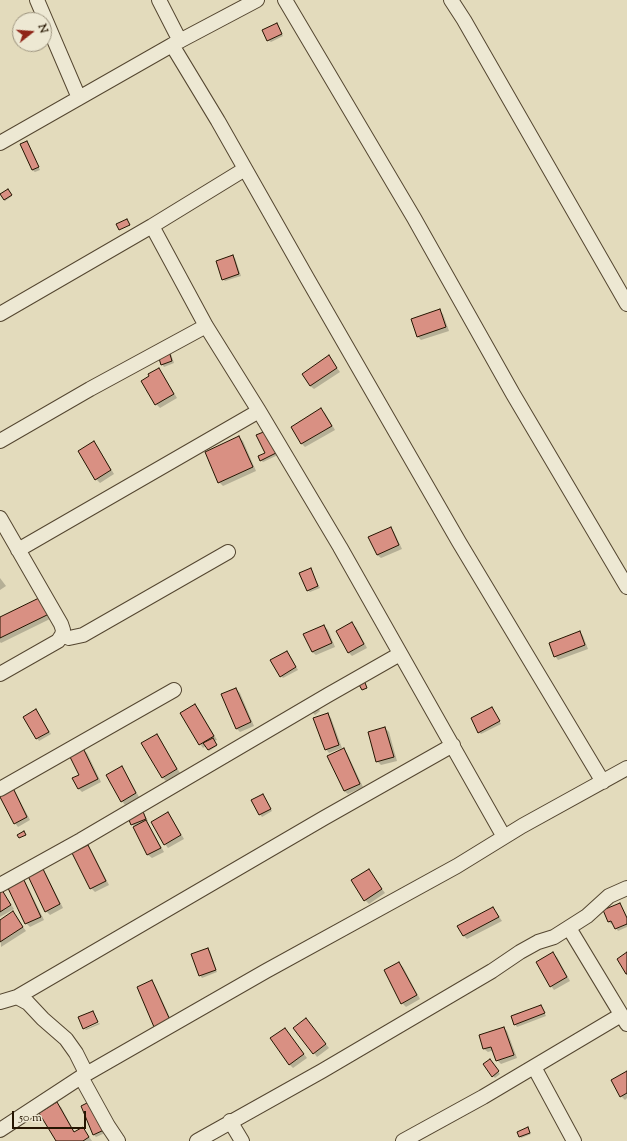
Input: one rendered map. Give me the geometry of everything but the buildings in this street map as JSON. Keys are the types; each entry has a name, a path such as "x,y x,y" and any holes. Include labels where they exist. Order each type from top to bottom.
{"street":[{"path":"37,0 79,98"},
{"path":"159,0 176,43 245,169 455,535 603,782"},
{"path":"0,143 176,43 257,0"},
{"path":"285,0 414,218 513,394 627,587"},
{"path":"451,0 464,20 627,304"},
{"path":"0,314 152,226 245,169"},
{"path":"152,226 206,326 259,411 340,547 504,837"},
{"path":"0,441 90,389 206,326"},
{"path":"18,550 259,411"},
{"path":"0,518 63,630 62,636 58,641 0,674"},
{"path":"62,636 69,638 84,636 228,552"},
{"path":"0,885 81,840 328,694 400,654"},
{"path":"0,789 174,690"},
{"path":"0,1002 18,997 452,745"},
{"path":"0,1130 81,1077 266,971 457,866 504,837 627,768"},
{"path":"197,1141 230,1121 322,1071 492,971 520,952 538,942 554,937 587,916 609,896 627,888"},
{"path":"403,1141 534,1067 624,1020 568,928"},
{"path":"18,997 28,1003 43,1019 66,1039 76,1053 84,1069 84,1075 81,1077"},
{"path":"534,1067 574,1141"},
{"path":"81,1077 118,1141"},
{"path":"230,1121 242,1141"}]}
